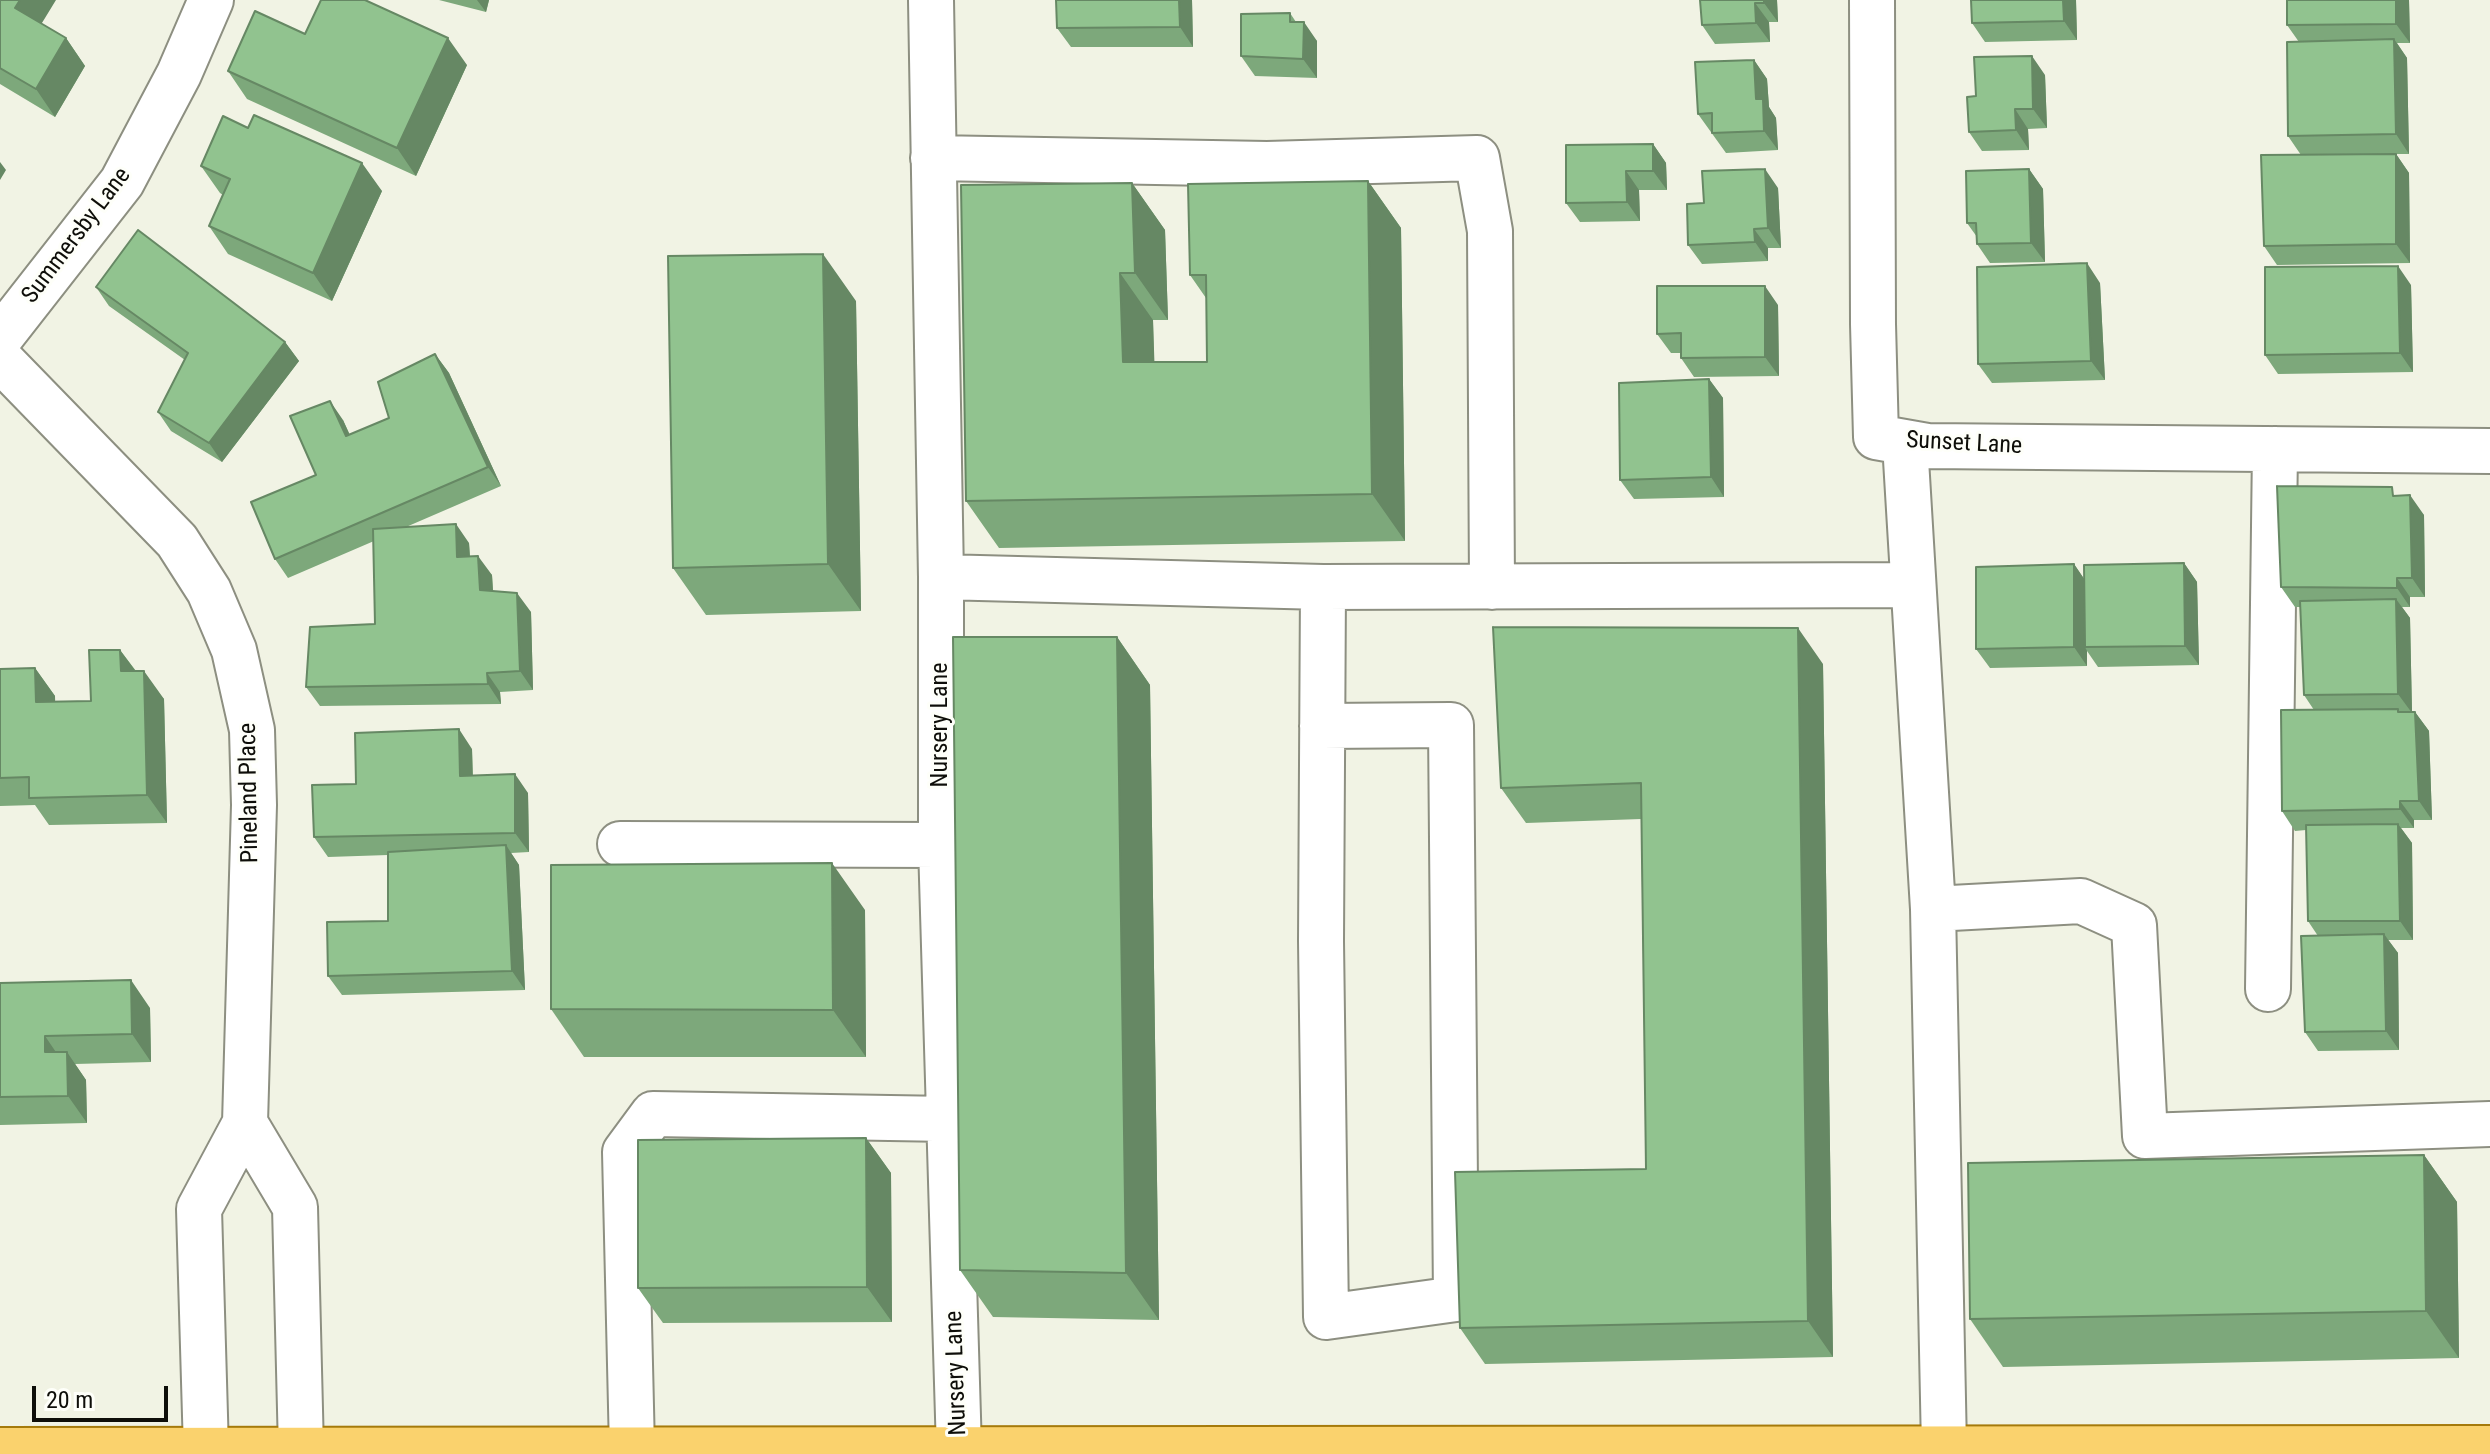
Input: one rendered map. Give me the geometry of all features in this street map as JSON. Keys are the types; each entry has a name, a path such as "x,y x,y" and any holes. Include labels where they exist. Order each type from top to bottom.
{"main road":[{"path":"0,1450 1696,1452 1944,1448 2221,1451 2490,1448"}],"street":[{"name":"Summersby Lane","path":"0,338 122,182 179,74 211,0"},
{"name":"Nursery Lane","path":"931,0 941,577 941,845 959,1450"},
{"name":"Sunset Lane","path":"1872,0 1876,437 1927,446 2490,451"},
{"path":"933,158 1267,164 1477,158 1490,231 1492,587"},
{"name":"Pineland Place","path":"0,359 177,541 209,591 234,650 252,730 254,805 245,1123 199,1209 206,1450"},
{"path":"1905,443 1933,909 1944,1448"},
{"path":"2268,989 2275,449"},
{"path":"941,577 1323,587 1913,585"},
{"path":"1322,726 1451,725 1456,1299 1326,1317 1321,941 1322,726 1323,587"},
{"path":"620,844 941,845"},
{"path":"1933,909 2081,901 2134,925 2145,1136 2490,1124"},
{"path":"632,1449 625,1152 653,1114 949,1119"},
{"path":"245,1123 295,1207 301,1450"}],"building":[{"path":"0,0 20,0 15,8 66,38 36,89 0,68"},
{"path":"321,0 365,0 448,38 397,148 228,71 255,11 305,34"},
{"path":"1056,0 1179,0 1180,27 1057,28"},
{"path":"1700,0 1764,0 1764,3 1755,3 1756,23 1702,25"},
{"path":"1971,0 2063,0 2064,21 1972,23"},
{"path":"2287,0 2396,0 2396,24 2287,25"},
{"path":"1290,13 1290,22 1304,22 1303,59 1241,56 1241,14"},
{"path":"2394,39 2396,134 2288,136 2287,42"},
{"path":"2032,56 2033,109 2015,109 2016,130 1969,132 1967,97 1976,96 1974,57"},
{"path":"1754,60 1756,99 1763,99 1764,131 1712,133 1712,113 1698,114 1695,62"},
{"path":"254,115 362,163 313,273 209,226 230,179 201,166 223,116 248,128"},
{"path":"1653,144 1653,171 1626,171 1627,202 1566,203 1566,145"},
{"path":"2396,154 2396,244 2264,246 2261,155"},
{"path":"1765,169 1768,228 1754,229 1755,242 1688,245 1687,204 1704,203 1702,171"},
{"path":"2029,169 2031,243 1977,244 1976,223 1967,223 1966,171"},
{"path":"1368,181 1372,494 966,501 961,185 1132,183 1135,273 1120,273 1123,362 1207,362 1206,275 1190,275 1188,184"},
{"path":"138,230 285,342 209,443 158,412 188,353 96,287"},
{"path":"823,254 828,564 673,568 668,256"},
{"path":"2087,263 2091,361 1978,364 1977,267"},
{"path":"2398,266 2400,353 2265,355 2265,267"},
{"path":"1657,286 1765,286 1765,357 1681,358 1681,333 1657,334"},
{"path":"435,354 488,467 275,559 251,502 316,475 290,416 330,401 346,436 389,418 378,382"},
{"path":"1709,379 1711,477 1620,480 1619,383"},
{"path":"2277,486 2392,487 2393,496 2410,495 2412,578 2397,578 2397,588 2281,587"},
{"path":"456,524 457,557 478,556 480,590 517,593 520,671 487,673 488,684 306,687 310,627 375,624 373,529"},
{"path":"2184,563 2185,646 2085,647 2084,565"},
{"path":"2074,564 2074,647 1976,649 1976,567"},
{"path":"2396,599 2398,694 2304,695 2300,601"},
{"path":"1493,627 1798,628 1808,1321 1460,1328 1455,1172 1646,1169 1641,783 1501,788"},
{"path":"953,637 1117,637 1126,1273 960,1270"},
{"path":"89,650 120,650 121,671 144,671 147,795 29,798 29,777 0,778 0,669 35,668 36,702 91,701"},
{"path":"2398,709 2398,712 2415,712 2419,801 2400,801 2400,809 2282,811 2281,710"},
{"path":"459,729 460,776 515,774 515,833 314,837 312,785 356,784 355,733"},
{"path":"2398,824 2400,921 2308,921 2306,825"},
{"path":"506,845 512,971 328,976 327,922 388,921 388,852"},
{"path":"832,863 833,1010 551,1009 551,865"},
{"path":"2384,934 2386,1031 2305,1032 2301,936"},
{"path":"131,980 132,1034 45,1036 45,1052 67,1052 68,1096 0,1097 0,983"},
{"path":"866,1138 867,1287 638,1288 638,1140"},
{"path":"2424,1155 2426,1311 1970,1319 1968,1163"}]}
